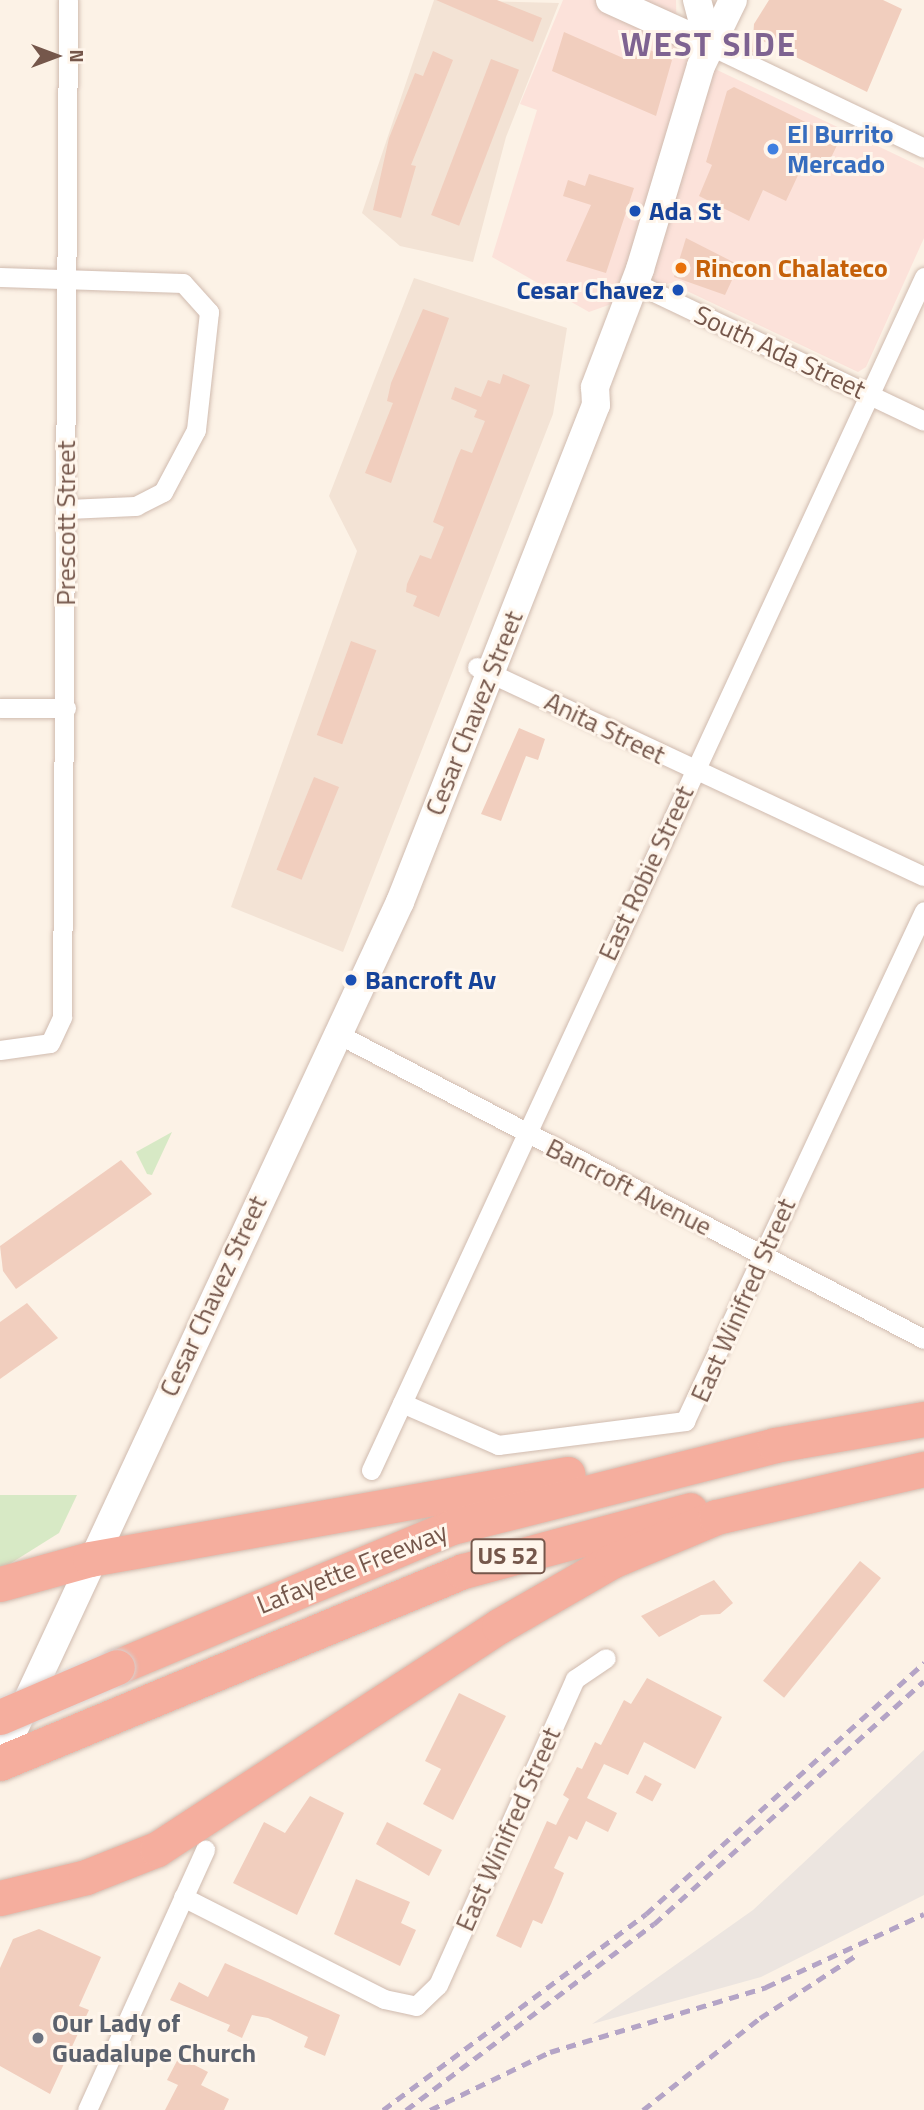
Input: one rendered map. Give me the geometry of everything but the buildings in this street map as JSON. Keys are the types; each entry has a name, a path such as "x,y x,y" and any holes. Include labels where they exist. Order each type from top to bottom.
{"highway":[{"name":"Lafayette Freeway","path":"0,1717 452,1527 775,1445 924,1419"},
{"path":"0,1584 90,1559 347,1511 775,1445"},
{"path":"0,1898 86,1877 157,1849 499,1626 612,1561 716,1517 924,1467"},
{"name":"Lafayette Freeway","path":"0,1761 396,1597 542,1546 663,1516 924,1467"}],"main road":[{"path":"610,0 709,45"},
{"path":"697,0 709,45"},
{"name":"Cesar Chavez Street","path":"0,1761 90,1559 334,1032 351,1010 400,902 484,670 596,405 595,387 635,284 709,45 733,0"}],"street":[{"name":"Prescott Street","path":"0,1050 50,1043 62,1017 66,708 68,0"},
{"path":"709,45 924,148"},
{"path":"0,277 183,283 204,299 210,325 196,430 163,492 136,506 66,509"},
{"name":"East Robie Street","path":"371,1470 524,1133 924,277"},
{"name":"South Ada Street","path":"635,284 924,421"},
{"name":"Anita Street","path":"484,670 693,772 924,876"},
{"path":"0,708 66,708"},
{"name":"East Winifred Street","path":"402,1403 498,1445 685,1421 924,911"},
{"name":"Bancroft Avenue","path":"334,1032 924,1339"},
{"name":"East Winifred Street","path":"183,1897 384,1999 416,2006 438,1985 575,1679 606,1658"},
{"path":"87,2110 205,1850"}],"shaded area":[{"path":"434,0 559,3 506,137 473,262 400,246 362,213"},
{"path":"563,0 676,0 677,51 924,168 924,238 866,367 858,372 670,283 589,312 492,257 537,110 520,104"},
{"path":"414,278 567,328 553,414 343,952 231,907 357,551 329,496"},
{"path":"924,1750 924,1895 761,1977 592,2024 753,1910"}],"green space":[{"path":"172,1132 152,1175 147,1174 136,1152"},
{"path":"0,1495 77,1495 59,1533 0,1570"}],"railway":[{"path":"383,2110 646,1914 924,1663"},
{"path":"406,2110 654,1924 924,1681"},
{"path":"430,2110 550,2052 766,1987 924,1914"},
{"path":"643,2110 760,2018 858,1954"}],"place":[{"name":"El Burrito Mercado","path":"773,149"},
{"name":"Ada St","path":"635,211"},
{"name":"Rincon Chalateco","path":"681,268"},
{"name":"Cesar Chavez","path":"678,290"},
{"name":"Bancroft Av","path":"351,980"},
{"name":"Our Lady of Guadalupe Church","path":"38,2038"}],"district":[{"name":"WEST SIDE","path":"709,45"}]}
